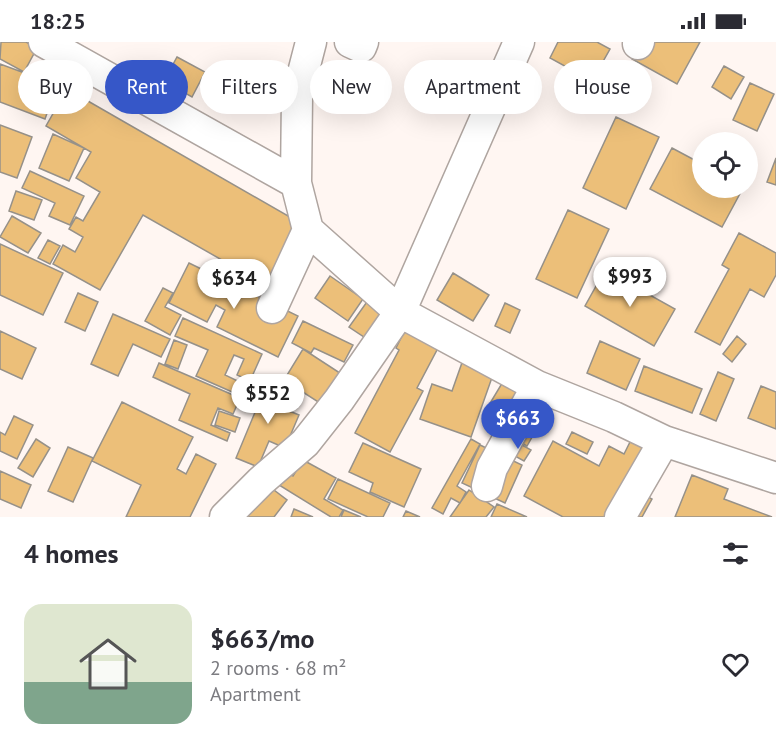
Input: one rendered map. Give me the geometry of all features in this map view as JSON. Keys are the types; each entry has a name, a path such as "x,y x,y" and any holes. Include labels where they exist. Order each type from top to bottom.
{"street":[{"path":"44,42 296,183"},
{"path":"311,42 297,96 296,183 308,230 400,312 537,386 614,417 664,441 776,478"},
{"path":"350,42 361,47 363,42"},
{"path":"225,517 261,481 305,443 339,400 400,312 519,42"},
{"path":"272,308 308,230"},
{"path":"487,486 492,468 537,386"},
{"path":"620,517 664,441"}],"building":[{"path":"1,42 26,42 37,48 30,60 18,60 18,69 0,59"},
{"path":"558,42 597,42 610,49 604,60 554,60 550,58"},
{"path":"641,42 700,42 677,84 652,70 652,60 632,59"},
{"path":"188,63 200,69 200,82 192,97 188,95"},
{"path":"0,64 18,71 18,109 0,102"},
{"path":"724,66 744,77 731,99 712,87"},
{"path":"750,83 774,94 757,131 733,120"},
{"path":"93,104 105,111 105,114 111,114 323,236 285,302 245,284 250,276 143,215 100,290 53,264 63,245 75,252 83,237 69,229 76,217 83,221 100,192 76,178 91,152 46,126 53,114 93,114"},
{"path":"32,114 47,114 45,119"},
{"path":"616,117 659,137 626,209 583,188"},
{"path":"0,125 32,137 17,178 0,172"},
{"path":"53,134 84,148 69,181 39,168"},
{"path":"672,148 692,159 692,198 738,198 722,227 650,189"},
{"path":"776,158 776,185 767,182"},
{"path":"30,171 84,196 70,225 49,216 55,203 22,188"},
{"path":"16,191 42,200 34,220 9,211"},
{"path":"568,210 609,229 577,298 536,279"},
{"path":"12,216 41,233 28,253 0,237"},
{"path":"739,233 776,253 776,275 764,297 750,289 720,345 695,332 729,269 722,265"},
{"path":"48,240 60,246 50,264 38,258"},
{"path":"0,244 63,273 43,315 0,295"},
{"path":"189,263 298,316 278,357 217,327 225,310 216,305 207,322 169,303"},
{"path":"605,270 675,309 654,346 585,306"},
{"path":"453,273 489,295 473,321 437,300"},
{"path":"330,276 363,299 348,321 315,298"},
{"path":"163,288 173,293 165,307 181,315 170,335 145,321"},
{"path":"78,293 98,302 85,331 65,322"},
{"path":"369,299 389,313 370,341 349,327"},
{"path":"505,303 520,310 510,333 495,326"},
{"path":"113,314 170,339 161,357 133,344 118,376 91,364"},
{"path":"183,318 262,354 250,381 237,375 244,359 234,355 225,375 244,384 239,395 196,376 208,350 175,336"},
{"path":"303,321 353,345 344,362 314,348 311,353 292,343"},
{"path":"405,330 438,348 417,388 423,391 390,452 355,433 399,350 396,348"},
{"path":"0,331 36,348 22,379 0,369"},
{"path":"737,336 746,344 732,362 723,354"},
{"path":"174,340 187,345 178,369 165,364"},
{"path":"600,341 640,359 626,390 587,373"},
{"path":"303,349 346,377 326,407 284,380"},
{"path":"464,357 495,369 471,437 420,419 432,384 452,391"},
{"path":"159,363 240,398 233,414 218,408 211,425 230,433 227,441 179,420 190,394 153,377"},
{"path":"644,366 702,389 692,413 635,391"},
{"path":"718,372 734,379 716,421 700,414"},
{"path":"507,375 552,402 527,446 486,422 495,408 489,405"},
{"path":"268,381 290,390 282,408 299,415 285,448 269,441 258,467 236,458"},
{"path":"761,386 776,392 776,429 748,418"},
{"path":"122,402 193,437 177,469 186,474 196,454 216,464 190,517 126,517 141,485 92,461"},
{"path":"219,411 240,418 235,432 215,425"},
{"path":"14,416 33,425 17,459 0,451 0,432 5,435"},
{"path":"572,432 593,442 587,454 566,444"},
{"path":"633,436 662,451 640,493 652,499 642,517 563,517 524,496 553,441 599,466 609,446 624,454"},
{"path":"36,439 50,448 33,477 18,468"},
{"path":"471,439 480,444 457,486 466,492 460,503 451,498 443,514 432,508"},
{"path":"513,440 531,450 524,461 506,451"},
{"path":"363,443 421,469 404,507 370,492 373,483 349,472"},
{"path":"480,445 522,465 505,503 462,483"},
{"path":"68,447 93,458 73,502 48,491"},
{"path":"303,460 336,478 324,499 343,510 339,517 331,517 279,485 286,472 293,476"},
{"path":"0,471 31,485 21,508 0,499"},
{"path":"692,475 728,489 724,499 772,517 675,517"},
{"path":"338,479 390,503 383,517 368,517 328,499"},
{"path":"266,484 287,500 274,517 241,517"},
{"path":"469,490 494,507 486,517 450,517"},
{"path":"497,504 527,517 491,517"},
{"path":"294,509 313,517 291,517"},
{"path":"344,510 361,517 341,517"},
{"path":"406,511 420,517 403,517"}]}
